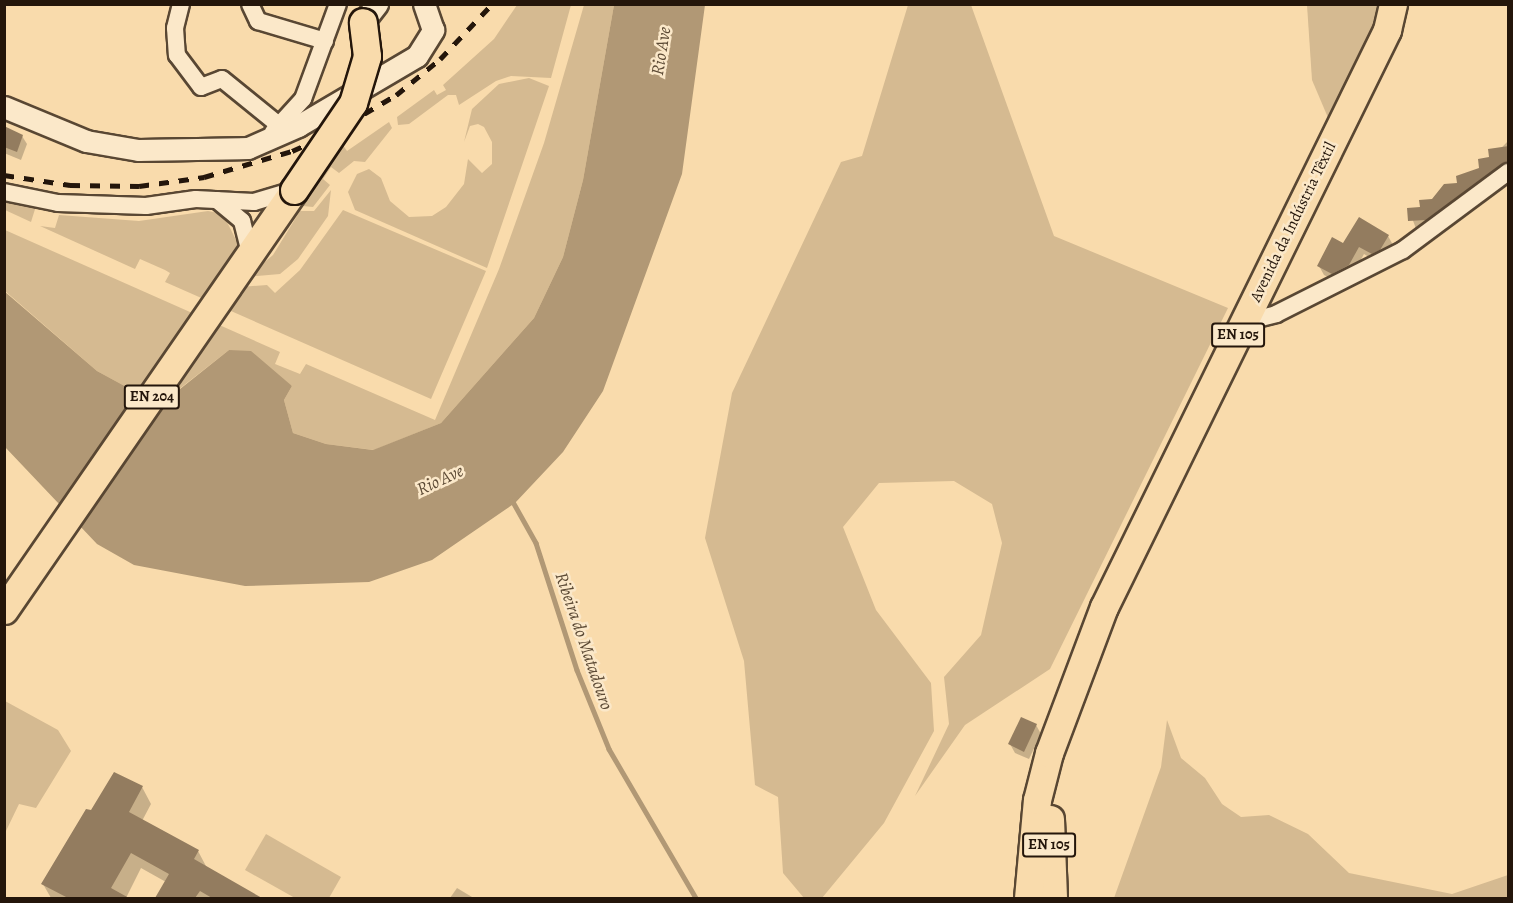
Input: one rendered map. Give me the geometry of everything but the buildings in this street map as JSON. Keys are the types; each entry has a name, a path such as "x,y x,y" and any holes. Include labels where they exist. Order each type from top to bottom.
{"main road":[{"name":"Avenida da Indústria Têxtil","path":"1081,665 1104,607 1387,30 1394,4"},
{"name":"EN 204","path":"4,610 353,103 367,56 367,10"},
{"name":"EN 105","path":"1028,898 1037,800 1049,753 1081,665"},
{"name":"EN 105","path":"1053,898 1048,842 1053,792 1081,665"}],"street":[{"path":"181,4 175,28 177,55 201,87 222,79 280,126"},
{"path":"250,4 258,21 325,41"},
{"path":"4,107 86,141 138,150 248,148 310,119 417,56 433,30 424,4"},
{"path":"261,142 280,126 303,99 335,13 352,15 367,10"},
{"path":"303,99 310,119"},
{"path":"1245,322 1276,314 1403,250 1509,172"},
{"path":"4,192 58,203 146,207 217,200 254,202 294,190"},
{"path":"217,200 242,221 244,261"}],"shaded area":[{"path":"517,5 571,5 551,78 511,76 496,81 459,105 456,95 448,95 409,124 398,125 397,117 434,90 437,95 446,90 443,85 494,39"},
{"path":"584,5 614,5 583,180 563,257 534,318 441,423 374,450 326,444 293,433 284,400 292,386 229,350 169,397 132,390 97,371 5,291 5,230 280,352 275,364 300,374 306,364 435,420 499,269 544,143"},
{"path":"908,5 971,5 1054,236 1228,308 1050,669 965,725 915,796 949,724 944,677 981,635 1002,543 992,504 954,481 879,483 843,527 876,610 931,683 934,731 884,823 822,898 804,898 783,873 778,797 755,785 744,661 705,538 732,393 841,162 862,156"},
{"path":"1307,5 1382,5 1329,120 1312,80"},
{"path":"529,78 549,86 487,268 355,210 348,192 357,174 369,169 381,178 390,201 409,217 432,216 446,207 464,184 468,159 482,173 492,164 492,142 484,127 478,124 470,126 464,142 472,109 499,84"},
{"path":"389,122 392,128 365,162 354,161 339,173 331,167 323,179 330,185 313,207 303,206 301,201 340,141 347,151"},
{"path":"331,190 328,216 298,259 280,274 247,277 273,255 300,211 314,211"},
{"path":"5,199 36,206 31,222 5,210"},
{"path":"343,210 486,271 431,399 165,282 170,273 165,270 140,259 135,269 40,226 55,228 59,215 139,221 208,211 218,213 225,218 237,242 240,287 267,285 275,293 300,270"},
{"path":"5,701 58,730 71,751 36,808 19,804 5,833"},
{"path":"1167,720 1181,758 1205,778 1222,804 1241,817 1269,815 1308,834 1349,873 1452,894 1508,875 1508,898 1114,898 1161,767"},
{"path":"266,834 341,877 329,898 295,898 245,870"}],"water":[{"name":"Rio Ave","path":"614,5 705,5 682,174 603,391 563,452 515,503 432,560 369,582 245,586 134,565 97,544 5,447 4,291 97,371 132,390 170,397 229,350 251,351 292,386 284,400 293,433 326,444 373,450 441,423 534,318 563,257 583,180"}],"waterway":[{"name":"Ribeira do Matadouro","path":"512,500 536,543 577,670 609,749 696,898"}],"railway":[{"path":"4,175 70,185 139,186 204,177 292,151 330,134 396,95 440,59 492,4"}]}
